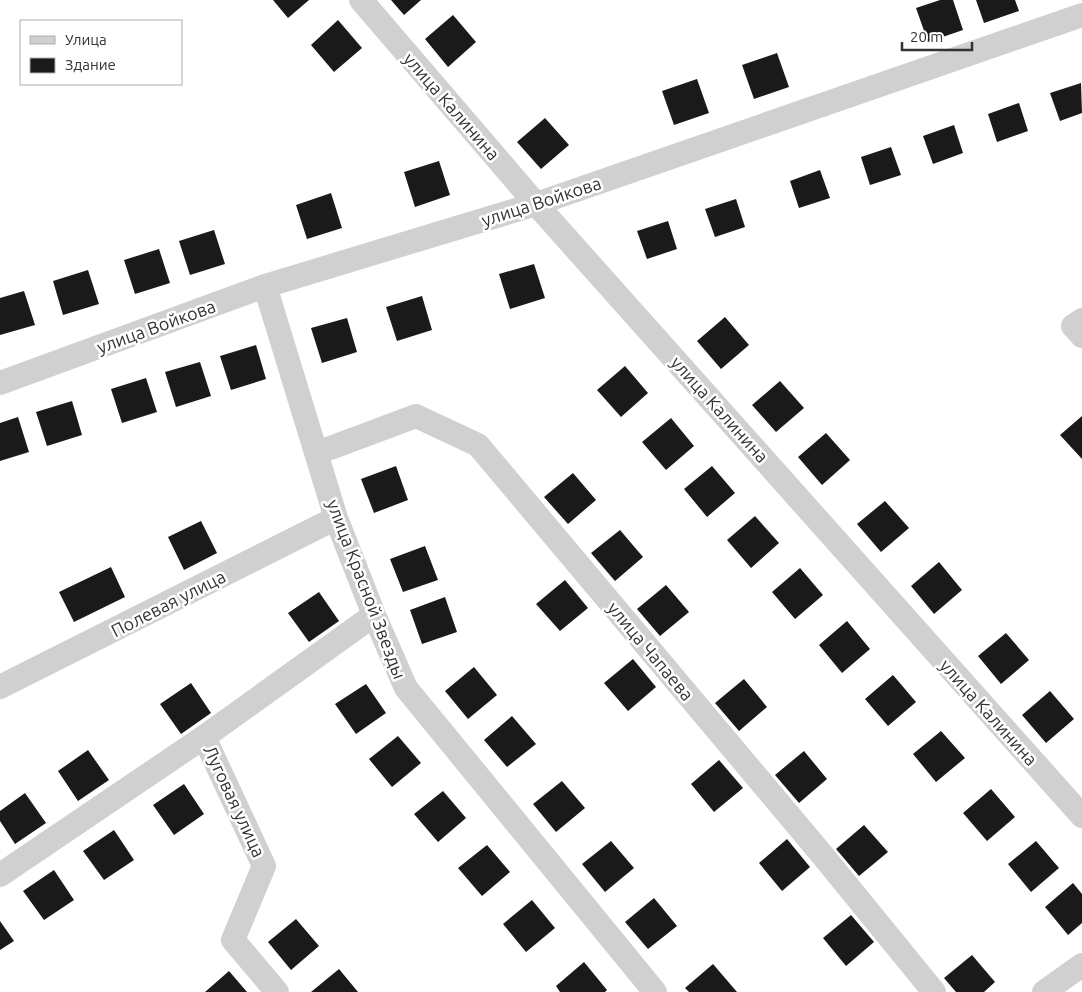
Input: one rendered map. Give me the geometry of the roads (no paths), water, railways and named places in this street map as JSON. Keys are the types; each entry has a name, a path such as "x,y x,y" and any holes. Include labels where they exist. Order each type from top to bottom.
{"street":[{"name":"улица Калинина","path":"361,0 536,204 1082,816"},
{"name":"улица Войкова","path":"0,383 265,286 536,204 1082,15"},
{"name":"улица Красной Звезды","path":"265,286 336,518 374,615 406,688 655,992"},
{"name":"улица Чапаева","path":"317,453 416,416 478,445 824,857 934,992"},
{"name":"Полевая улица","path":"0,687 336,518"},
{"name":"Луговая улица","path":"277,992 233,940 264,866 204,736 374,615"},
{"path":"0,875 204,736"},
{"path":"1044,992 1082,965"}]}
